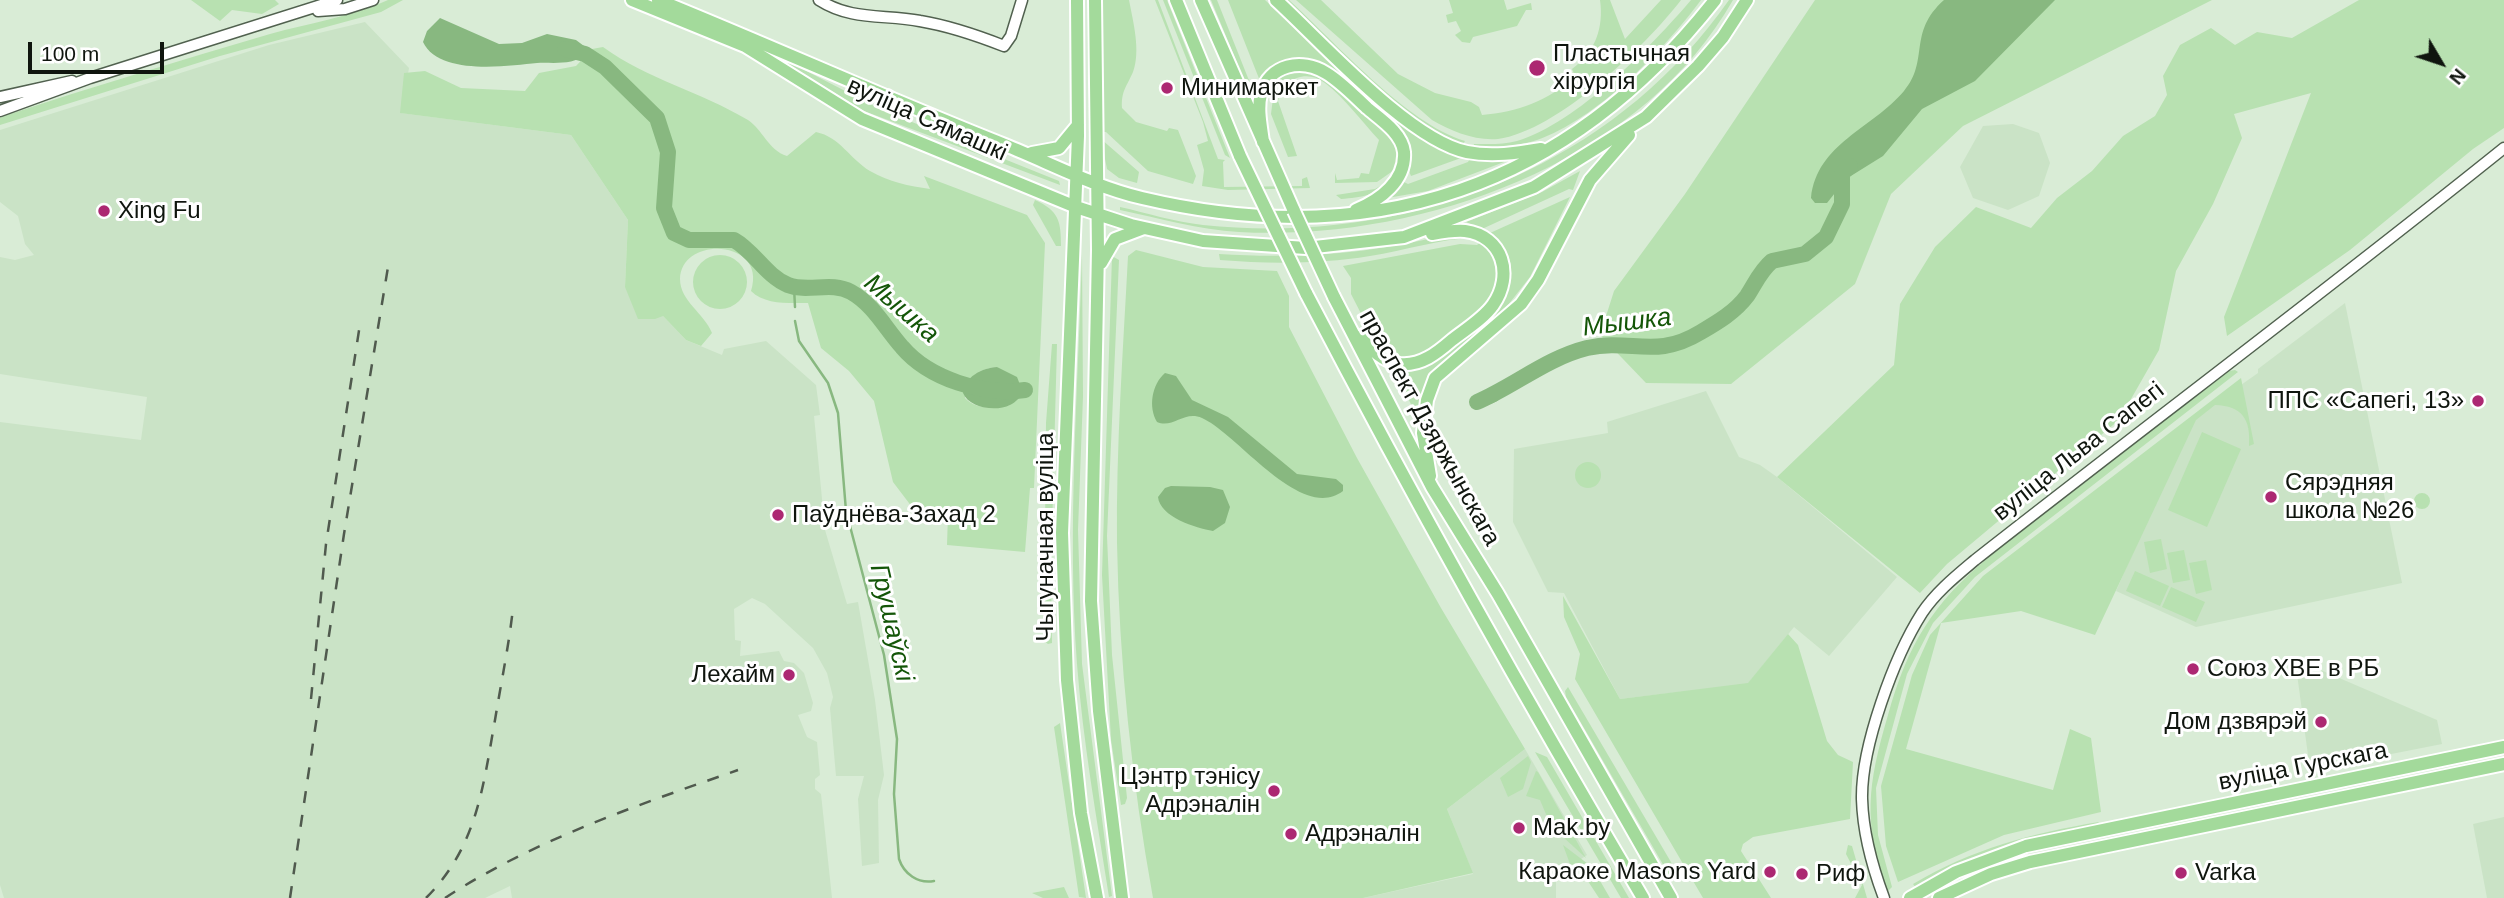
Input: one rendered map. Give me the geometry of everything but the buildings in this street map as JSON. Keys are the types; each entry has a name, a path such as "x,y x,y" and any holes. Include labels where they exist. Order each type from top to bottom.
{"main road":[{"name":"вуліца Сямашкі","path":"632,0 745,47 862,119 1098,214 1144,228 1220,244 1268,248 1306,248 1404,237"},
{"name":"вуліца Сямашкі","path":"658,0 1138,197 1216,213 1342,216"},
{"name":"Чыгуначная вуліца","path":"1077,0 1077,174 1062,533 1067,680 1081,813 1097,898"},
{"name":"Чыгуначная вуліца","path":"1095,0 1098,274 1090,525 1091,601 1099,711 1122,898"},
{"name":"праспект Дзяржынскага","path":"1176,0 1240,156 1306,293 1400,472 1536,718 1643,898"},
{"name":"праспект Дзяржынскага","path":"1201,0 1268,155 1334,297 1432,487 1498,594 1671,898"},
{"path":"1276,0 1401,116 1440,144 1465,151 1503,154 1542,149 1566,141"},
{"path":"1342,216 1429,201 1467,188 1566,141 1632,90 1667,56 1715,0"},
{"path":"1432,487 1423,433 1427,400 1435,378 1521,304 1538,281 1590,180 1723,37 1747,0"},
{"path":"1263,142 1259,114 1262,91 1279,70 1298,64 1331,76 1393,130 1404,152 1396,181 1377,200 1342,216"},
{"path":"1404,237 1534,187 1646,117"},
{"path":"1023,152 1048,152 1059,148 1072,136 1078,124"},
{"path":"1098,274 1104,254 1115,239 1144,228"},
{"path":"1347,322 1382,358 1400,364 1412,363 1433,356 1481,317 1495,302 1502,287 1504,264 1489,240 1461,230 1404,237"},
{"name":"вуліца Гурскага","path":"1910,898 1956,872 2026,846 2504,747"},
{"path":"2448,759 2451,775"},
{"name":"вуліца Гурскага","path":"1939,898 1963,886 2029,862 2504,764"},
{"path":"2293,807 2303,789"},
{"path":"2110,828 2113,844"},
{"path":"2096,831 2099,847"},
{"path":"1956,872 1963,886"}],"street":[{"path":"0,111 89,78 307,12 337,0"},
{"path":"307,12 345,9 373,0"},
{"path":"819,0 835,10 863,18 946,25 1004,46 1011,36 1022,0"},
{"path":"0,97 89,78"},
{"name":"вуліца Льва Сапегі","path":"1884,898 1864,826 1862,796 1867,758 1887,687 1923,611 1946,585 1975,560 2215,372 2337,282 2504,148"}],"shaded area":[{"path":"191,0 275,0 279,4 262,14 232,10 220,21"},
{"path":"388,0 403,0 381,12 220,56 0,125 0,118 37,105 270,34 359,11"},
{"path":"1087,0 1090,0 1091,161 1089,161"},
{"path":"1100,0 1129,0 1136,36 1136,55 1133,72 1123,93 1122,108 1136,122 1167,131 1169,128 1178,130 1196,176 1193,184 1148,171 1106,132 1102,132"},
{"path":"1155,0 1158,0 1218,159 1225,160 1224,187 1302,186 1302,179 1307,177 1310,188 1228,190 1202,186 1204,170 1197,145 1208,141"},
{"path":"1163,0 1167,0 1230,158 1225,155"},
{"path":"1211,0 1217,0 1252,88 1257,90 1252,99"},
{"path":"1228,0 1265,0 1397,121 1427,141 1461,158 1411,176 1406,139 1397,124 1343,77 1316,61 1288,59 1274,67 1260,81"},
{"path":"1282,0 1289,0 1396,100 1443,132 1465,141 1463,144 1417,121 1393,103"},
{"path":"1296,0 1321,0 1398,74 1435,93 1471,102 1479,107 1482,115 1532,104 1575,76 1572,69 1587,55 1599,30 1600,0 1610,0 1625,39 1661,0 1681,0 1646,40 1573,104 1521,133 1489,139 1464,134 1432,120"},
{"path":"1449,0 1504,0 1507,10 1531,3 1532,10 1526,10 1517,26 1473,37 1470,43 1462,42 1455,35 1461,31 1456,21 1448,23 1446,15 1453,13"},
{"path":"1691,0 1701,0 1649,61 1606,100 1583,116 1537,140 1506,146 1473,148 1474,144 1517,141 1564,118 1634,61"},
{"path":"1729,0 1733,0 1692,57 1642,107 1583,148 1519,181 1450,206 1379,223 1308,232 1224,231 1120,210 1120,207 1203,225 1279,228 1354,223 1427,208 1498,184 1564,151 1625,110 1681,59"},
{"path":"1815,0 2212,0 1963,126 1891,194 1855,284 1731,384 1646,383 1600,335 1614,291 1685,194"},
{"path":"1944,0 2055,0 1975,81 1922,109 1883,156 1846,179 1827,203 1815,203 1811,198 1815,179 1824,163 1848,138 1891,104 1912,80 1926,24"},
{"path":"2359,0 2504,0 2504,128 2473,149 2350,250 2227,336 2224,317 2311,93 2234,114 2242,138 2213,204 2176,271 2159,350 2119,420 1947,564 1920,593 1777,477 1894,365 1900,304 1935,247 1976,207 2031,228 2057,198 2092,171 2123,136 2155,116 2167,95 2163,76 2180,45 2211,28 2235,45 2257,32 2292,38"},
{"path":"440,18 499,44 522,43 547,34 576,40 584,46 585,54 562,63 492,67 458,64 431,53 423,42 427,31"},
{"path":"365,22 409,68 401,113 571,135 628,220 625,287 663,316 686,340 722,355 724,349 766,341 816,385 820,415 814,416 825,530 847,604 858,602 875,700 884,775 878,800 879,863 862,866 858,799 864,776 836,776 830,708 833,697 827,673 813,648 765,604 752,598 734,609 735,640 741,641 740,656 779,651 784,661 794,663 804,673 813,703 811,711 798,715 807,737 817,742 820,775 815,779 815,789 821,794 832,898 512,898 510,886 485,898 4,898 0,885 0,422 141,440 147,397 0,374 0,257 15,260 34,255 25,244 18,216 0,202 0,130 269,45"},
{"path":"756,45 882,110 1059,181 1060,185 864,111"},
{"path":"603,47 638,68 730,110 753,124 770,145 787,156 816,132 838,143 863,166 884,178 930,189 924,176 1027,215 1045,243 1034,488 1030,488 1025,552 947,545 948,515 926,514 912,507 893,482 874,401 849,371 821,348 808,303 778,302 757,296 751,291 753,274 747,261 736,253 722,249 707,250 694,255 684,265 681,287 712,333 701,346 686,340 663,316 638,319 625,287 628,220 571,135 400,113 404,73 425,71 461,88 525,91 539,73 576,66 592,49","holes":["997,367 1010,405 986,408 975,405 965,398 967,385 978,372"]},
{"path":"1297,69 1321,75 1387,129 1400,153 1397,168 1377,182 1335,183 1335,173 1337,180 1359,178 1361,173 1369,174 1379,140 1332,89 1310,77 1296,78 1290,82 1278,101 1297,156 1288,157 1271,114 1274,90 1271,87 1279,76"},
{"path":"2013,124 2039,133 2050,163 2039,196 2008,210 1973,198 1960,167 1983,126"},
{"path":"1101,139 1139,172 1137,183 1119,178 1107,169"},
{"path":"1470,158 1505,158 1504,162 1428,191 1387,198 1404,182 1408,184 1468,162"},
{"path":"1580,171 1573,190 1569,189 1482,229 1466,222 1542,192"},
{"path":"1389,181 1368,195 1341,199 1336,195 1375,189"},
{"path":"1570,197 1530,277 1508,305 1429,376 1418,411 1415,412 1394,371 1417,369 1439,358 1484,322 1505,294 1510,279 1510,264 1504,248 1490,233"},
{"path":"1035,200 1049,208 1057,218 1061,246 1056,246 1033,205"},
{"path":"1449,234 1476,238 1449,240 1351,259 1314,262 1220,260 1219,254 1277,256 1334,253 1392,246"},
{"path":"1482,241 1492,248 1500,271 1496,291 1482,310 1422,356 1401,359 1374,339 1351,294 1351,278 1343,266 1460,244 1477,245"},
{"path":"1136,250 1203,267 1277,271 1289,296 1289,327 1357,458 1441,608 1525,749 1447,809 1473,873 1363,898 1153,898 1128,721 1117,543 1119,435 1128,256"},
{"path":"1082,254 1083,396 1078,530 1082,664 1112,896 1109,897 1083,722 1074,613 1074,459"},
{"path":"720,255 739,263 747,282 739,301 720,309 701,301 693,282 701,263"},
{"path":"1112,256 1119,260 1107,536 1112,655 1127,798 1125,804 1121,805 1111,740 1102,575"},
{"name":"Сярэдняя школа №26","path":"2345,303 2402,583 2196,627 2116,591 2191,420 2258,373 2258,369"},
{"path":"1052,344 1057,344 1051,568 1052,643 1048,644 1044,641 1046,423"},
{"path":"997,367 1017,377 1024,395 1010,405 998,408 977,405 966,398 964,387 970,378 980,371"},
{"path":"2229,371 2238,372 1975,577 1933,623 1907,674 1876,788 1878,835 1892,887 1887,892 1871,824 1872,784 1881,740 1896,690 1904,667 1925,627 1952,591 1990,556"},
{"path":"1165,373 1176,376 1192,400 1228,417 1297,474 1336,479 1343,485 1343,491 1326,498 1308,495 1289,486 1217,427 1202,418 1190,416 1163,424 1157,422 1152,403 1154,389"},
{"path":"2241,378 2254,444 2249,446 2246,421 2232,408 2215,405 2196,420 2095,635 2021,611 1941,623 1906,749 2053,790 2070,729 2091,738 2101,812 2004,835 1898,882 1886,846 1881,786 1912,675 1930,635 1983,576"},
{"path":"1509,380 1514,381 1514,384 1499,400 1479,406 1476,400 1484,391"},
{"path":"1706,391 1739,457 1760,465 1777,477 1897,577 1829,656 1794,627 1748,684 1620,699 1564,593 1548,592 1513,522 1514,449 1608,433 1607,422"},
{"path":"2202,432 2241,449 2207,527 2168,510"},
{"path":"1588,462 1597,466 1601,475 1597,484 1588,488 1579,484 1575,475 1579,466"},
{"path":"1171,486 1223,490 1230,507 1225,523 1213,531 1172,516 1160,504 1158,497 1165,488"},
{"path":"2422,493 2428,495 2428,507 2422,509 2416,507 2414,501 2416,495"},
{"path":"2161,539 2167,569 2150,573 2144,542"},
{"path":"2184,550 2190,580 2173,583 2167,553"},
{"path":"2206,560 2212,590 2196,594 2189,563"},
{"path":"2135,571 2169,586 2160,606 2126,591"},
{"path":"2171,587 2205,602 2196,622 2162,607"},
{"path":"1563,596 1620,699 1748,683 1788,634 1798,645 1827,741 1838,755 1853,762 1850,819 1753,837 1743,844 1741,851 1771,898 1703,898 1575,679 1580,654 1564,617"},
{"path":"2295,659 2437,720 2442,744 2310,770"},
{"path":"1568,687 1678,874 1677,879 1672,880 1566,697 1565,691"},
{"path":"1060,723 1086,898 1079,897 1054,727"},
{"path":"1525,749 1587,855 1556,876 1556,898 1363,898 1473,874 1447,809"},
{"path":"1535,752 1547,757 1629,898 1621,898"},
{"path":"1528,756 1531,762 1523,789 1508,797 1500,778"},
{"path":"1536,771 1586,858 1551,826 1540,800 1526,796"},
{"path":"2504,817 2504,898 2487,898 2473,824"},
{"path":"2099,822 2095,826 2002,849 1959,866 1916,888 1913,884 1958,861 2003,844 2050,831"},
{"path":"1563,845 1592,867 1610,898 1599,898 1578,866 1570,864"},
{"path":"1848,845 1852,846 1867,898 1855,898 1862,885 1846,854"},
{"path":"1064,887 1069,898 1043,898 1032,893"}],"waterway":[{"name":"Мышка","path":"565,49 585,54 605,67 657,118 668,152 664,208 674,233 689,240 734,240 748,250 773,276 788,285 803,288 836,287 851,292 873,310 913,358 942,376 958,383 992,390 1025,390"},
{"name":"Мышка","path":"1477,402 1558,358 1587,348 1670,345 1714,324 1742,302 1772,261 1805,254 1826,237 1842,204 1842,173 1850,166"},
{"name":"Грушаўскі","path":"794,287 795,307"},
{"name":"Грушаўскі","path":"795,321 799,341 828,383 838,413 846,511 884,655 897,739 894,794 899,859 912,877 922,881 934,881"}],"railway":[{"path":"290,898 344,534 389,261"},
{"path":"311,699 326,544 360,324"},
{"path":"426,898 457,858 475,815 486,769 513,608"},
{"path":"445,898 479,877 550,841 738,770"}],"place":[{"name":"Пластычная хірургія","path":"1537,68"},
{"name":"Минимаркет","path":"1167,88"},
{"name":"Xing Fu","path":"104,211"},
{"name":"ППС «Сапегі, 13»","path":"2478,401"},
{"name":"Сярэдняя школа №26","path":"2271,497"},
{"name":"Паўднёва-Захад 2","path":"778,515"},
{"name":"Союз ХВЕ в РБ","path":"2193,669"},
{"name":"Лехайм","path":"789,675"},
{"name":"Дом дзвярэй","path":"2321,722"},
{"name":"Цэнтр тэнісу Адрэналін","path":"1274,791"},
{"name":"Mak.by","path":"1519,828"},
{"name":"Адрэналін","path":"1291,834"},
{"name":"Караоке Masons Yard","path":"1770,872"},
{"name":"Varka","path":"2181,873"},
{"name":"Риф","path":"1802,874"}]}
